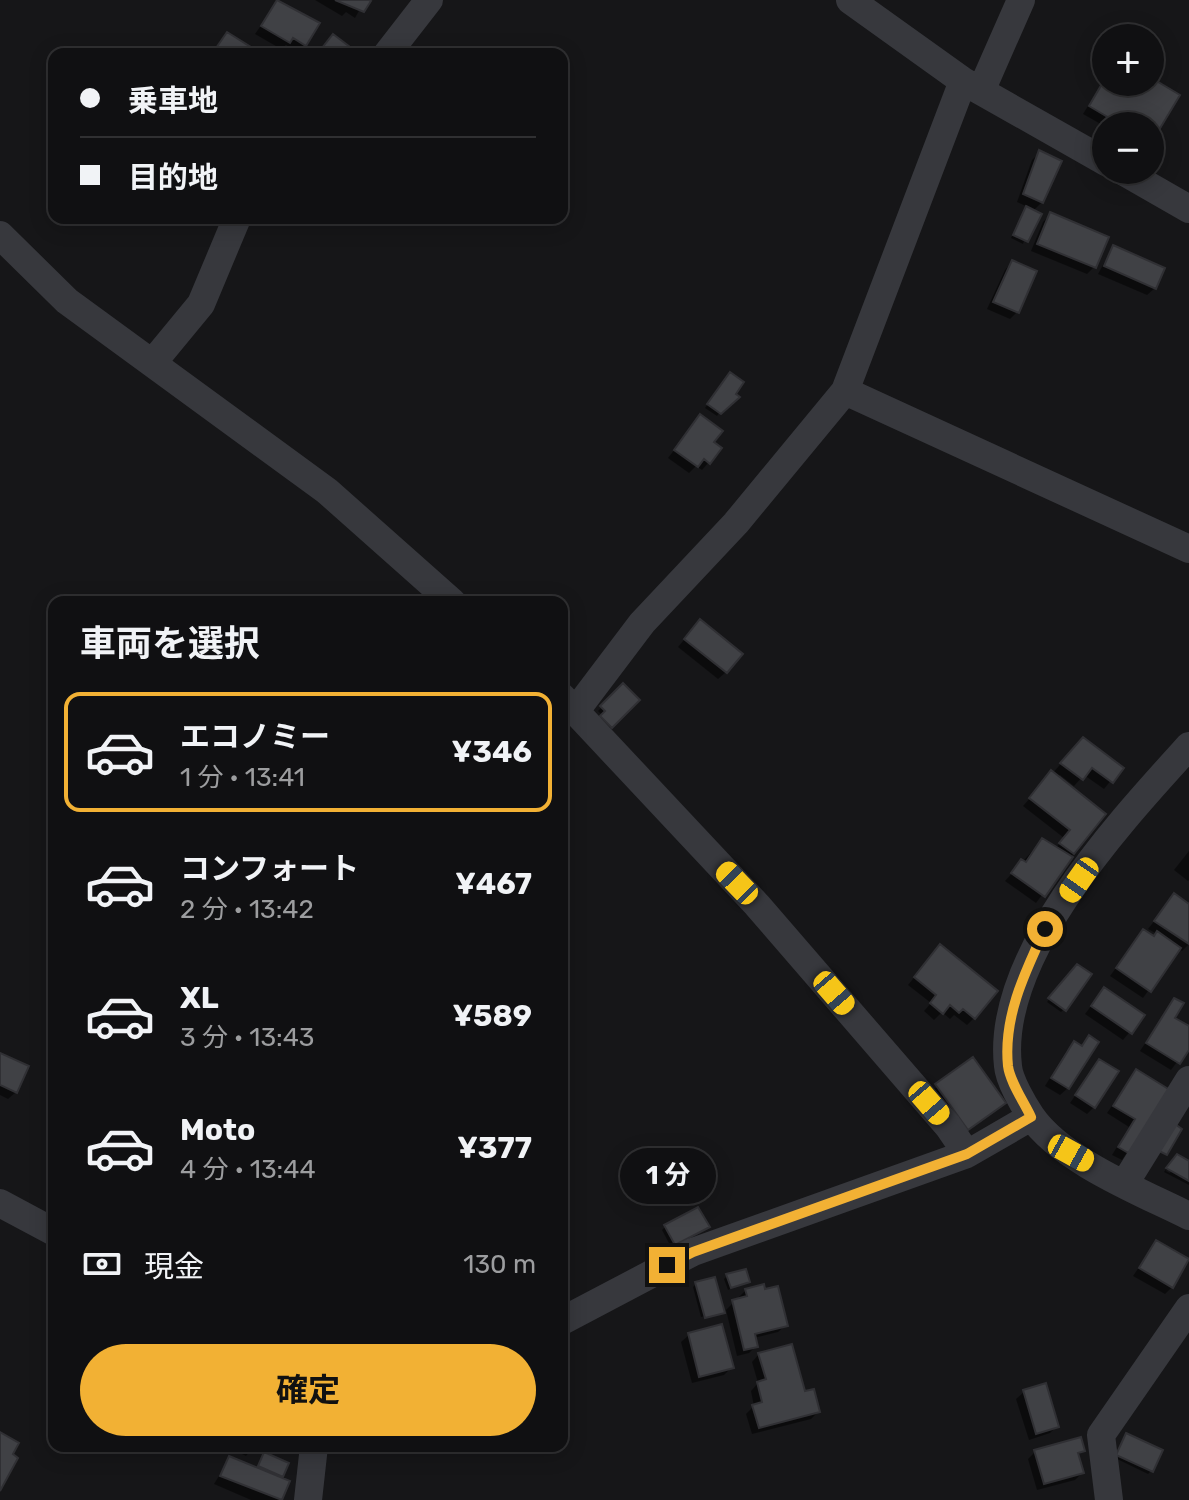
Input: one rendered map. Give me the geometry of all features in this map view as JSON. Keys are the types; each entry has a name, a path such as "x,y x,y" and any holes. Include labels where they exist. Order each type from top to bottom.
{"street":[{"path":"392,48 429,0"},
{"path":"850,0 972,86 1092,154"},
{"path":"967,1154 948,1126 768,916 612,753 569,703 736,523 845,391 972,86 1021,0"},
{"path":"1145,184 1189,209"},
{"path":"154,361 201,304 234,224"},
{"path":"0,235 67,301 154,361 327,491 445,596"},
{"path":"845,391 1189,549"},
{"path":"1189,746 1112,831 1045,929 1023,978 1009,1023 1008,1069 1031,1117 1071,1153 1189,1216"},
{"path":"1125,1183 1189,1080"},
{"path":"568,1318 693,1252 967,1154 1031,1117"},
{"path":"0,1203 48,1229"},
{"path":"1109,1500 1101,1435 1189,1308"},
{"path":"308,1500 313,1452"}],"building":[{"path":"277,0 320,23 306,46 293,38 290,43 261,26"},
{"path":"335,0 369,0 371,1 364,12"},
{"path":"227,32 252,48 216,48"},
{"path":"333,34 350,47 349,48 322,48"},
{"path":"1164,86 1180,95 1164,122 1164,112 1099,112 1089,106 1095,96 1164,96"},
{"path":"1039,150 1062,161 1043,203 1023,194"},
{"path":"1026,206 1042,214 1028,242 1013,235"},
{"path":"1050,212 1109,237 1096,268 1037,244"},
{"path":"1113,245 1165,268 1156,289 1104,266"},
{"path":"1012,260 1037,271 1019,313 993,302"},
{"path":"730,372 744,382 736,394 740,397 721,414 707,404"},
{"path":"700,414 723,431 714,442 722,448 710,464 704,459 698,467 674,450"},
{"path":"700,619 743,654 727,673 684,639"},
{"path":"623,683 640,700 612,728 600,716 605,711 600,706"},
{"path":"1083,737 1124,768 1113,783 1092,768 1083,780 1060,763"},
{"path":"1051,770 1106,814 1074,854 1059,843 1070,830 1029,798"},
{"path":"1042,838 1073,857 1045,897 1011,873 1021,859 1026,862"},
{"path":"1174,893 1189,904 1189,944 1154,921"},
{"path":"1143,929 1154,936 1157,931 1181,948 1151,992 1116,968"},
{"path":"940,944 998,991 975,1019 963,1009 959,1013 950,1005 943,1014 930,1003 936,995 914,977"},
{"path":"1077,964 1092,974 1066,1011 1048,998"},
{"path":"1104,987 1145,1015 1132,1034 1091,1006"},
{"path":"1174,998 1184,1003 1175,1018 1189,1026 1189,1050 1180,1064 1146,1043"},
{"path":"1089,1035 1099,1042 1069,1089 1051,1078 1074,1041 1082,1046"},
{"path":"0,1053 29,1066 17,1093 0,1085"},
{"path":"973,1057 1006,1103 968,1130 935,1084"},
{"path":"1099,1059 1119,1071 1095,1108 1075,1095"},
{"path":"1136,1069 1170,1090 1130,1154 1118,1147 1135,1119 1113,1106"},
{"path":"1175,1124 1182,1129 1167,1155 1159,1151"},
{"path":"1177,1154 1189,1161 1189,1181 1166,1168"},
{"path":"698,1207 710,1227 675,1245 664,1225"},
{"path":"1156,1240 1189,1259 1173,1288 1139,1268"},
{"path":"746,1269 750,1282 731,1288 726,1274"},
{"path":"715,1277 725,1313 705,1318 695,1282"},
{"path":"764,1284 765,1289 778,1286 788,1326 755,1334 758,1347 744,1350 732,1300 747,1296 745,1289"},
{"path":"722,1324 734,1368 699,1377 688,1333"},
{"path":"792,1344 805,1391 814,1389 820,1412 759,1428 752,1405 762,1402 757,1382 766,1379 758,1353"},
{"path":"1046,1383 1059,1427 1036,1434 1023,1390"},
{"path":"0,1432 19,1443 13,1454 18,1458 0,1491"},
{"path":"1126,1433 1163,1450 1153,1472 1116,1455"},
{"path":"1081,1437 1085,1451 1078,1453 1084,1473 1044,1484 1034,1450"},
{"path":"264,1452 289,1463 283,1477 258,1466"},
{"path":"229,1456 290,1481 282,1500 220,1476"}],"route":[{"path":"667,1265 693,1252 967,1154 1031,1117 1008,1069 1009,1023 1023,978 1045,929"}]}
